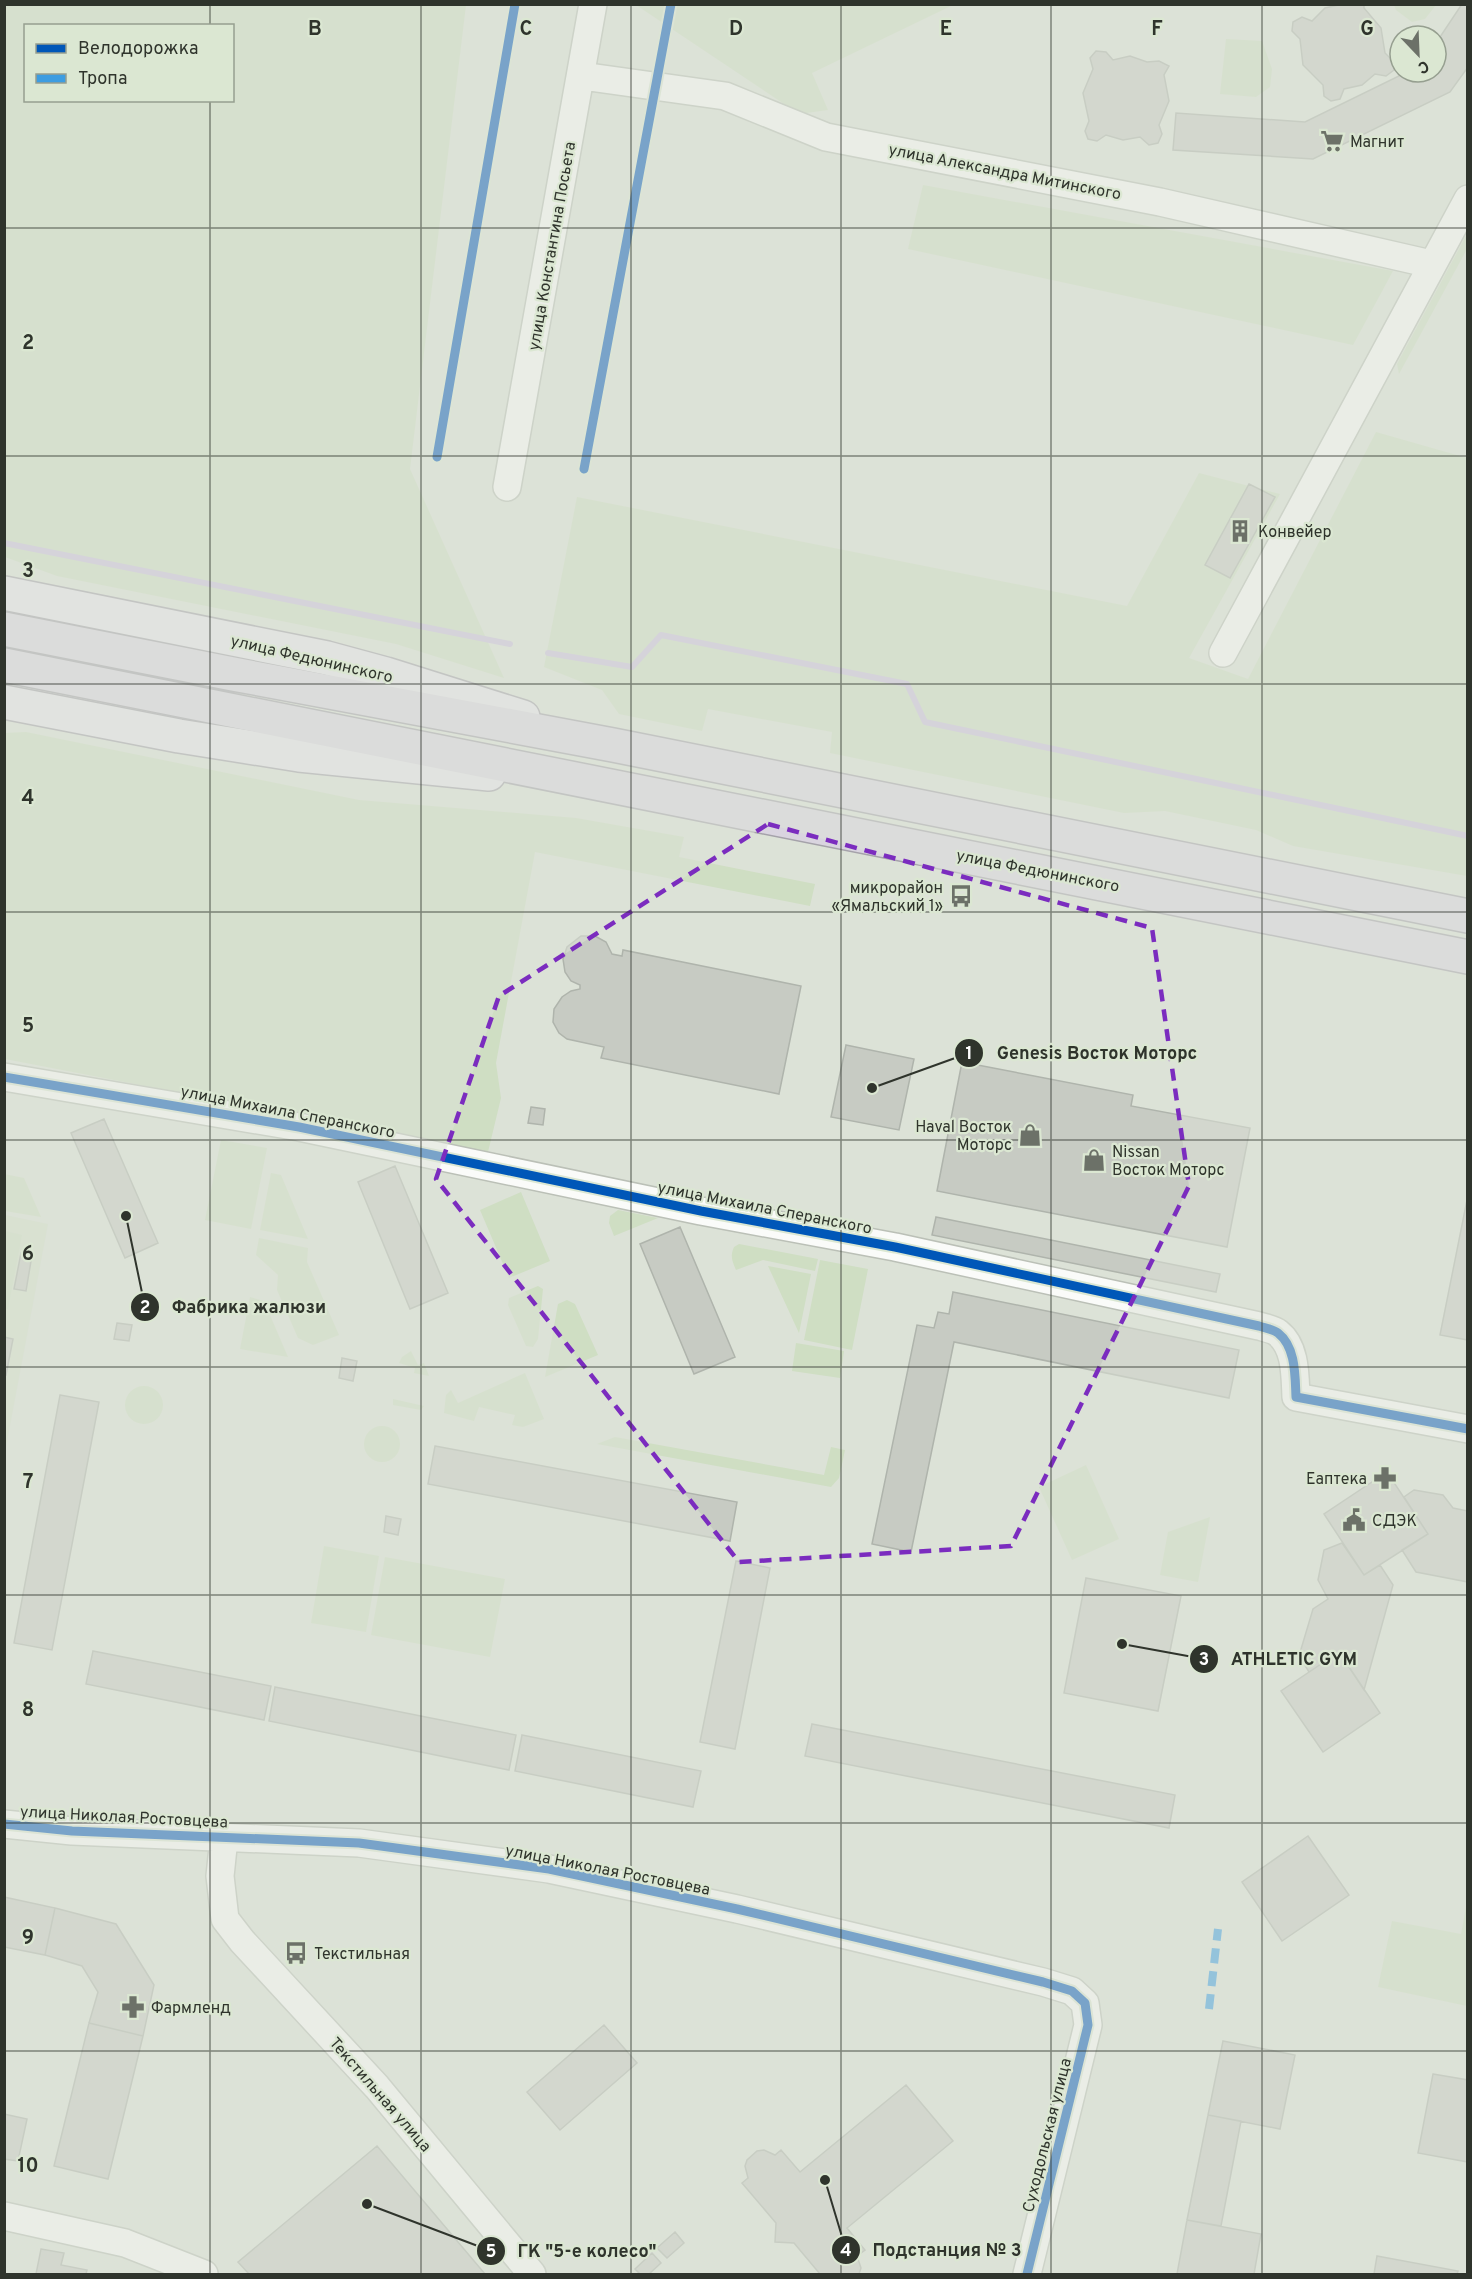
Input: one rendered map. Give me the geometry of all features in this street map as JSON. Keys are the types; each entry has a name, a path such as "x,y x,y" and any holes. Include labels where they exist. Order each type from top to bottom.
{"highway":[{"name":"улица Федюнинского","path":"4,629 613,745 1467,916"},
{"name":"улица Федюнинского","path":"4,665 1467,957"}],"main road":[{"name":"улица Федюнинского","path":"4,593 327,658 386,674 613,745"},
{"name":"улица Федюнинского","path":"4,702 179,736 299,755 608,785"}],"street":[{"name":"улица Константина Посьета","path":"507,488 593,4"},
{"name":"улица Александра Митинского","path":"582,76 725,96 826,137 1160,202 1431,264"},
{"path":"1223,653 1467,199"},
{"name":"улица Михаила Сперанского","path":"4,1077 299,1127 701,1211 895,1247 1259,1326 1277,1333 1290,1350 1295,1369 1296,1397 1467,1429"},
{"name":"улица Николая Ростовцева","path":"4,1824 72,1831 358,1843 549,1869 737,1909 1043,1982 1072,1991 1085,2003"},
{"name":"Текстильная улица","path":"224,1838 220,1876 225,1919 242,1941 377,2086 532,2274"},
{"name":"Суходольская улица","path":"1027,2274 1088,2025 1085,2003"},
{"path":"4,2216 125,2243 204,2274"}],"highlighted area":[{"path":"768,824 1152,928 1189,1186 1011,1546 739,1562 436,1179 499,996"}],"shaded area":[{"path":"5,4 466,5 410,469 504,678 396,644 57,576 5,557"},
{"path":"636,5 953,5 812,73 828,110 799,114"},
{"path":"1394,5 1436,5 1425,19 1412,22 1396,10"},
{"path":"1226,39 1262,41 1272,69 1270,87 1256,97 1220,94"},
{"path":"923,185 1393,271 1353,345 908,249"},
{"path":"1467,234 1467,249 1399,374 1397,364"},
{"path":"1376,432 1467,458 1467,876 1293,846 1256,830 1165,811 1124,813 830,753 832,732 708,709 702,731 619,714 602,690 544,667 577,497 1127,606 1199,473 1280,494 1189,658 1248,679"},
{"path":"26,732 359,800 576,818 684,837 679,857 815,884 810,906 535,852 496,1063 501,1098 488,1152 5,1059 4,733"},
{"path":"221,1140 267,1148 251,1229 205,1220"},
{"path":"271,1173 281,1175 308,1239 260,1230"},
{"path":"4,1174 24,1178 41,1217 5,1211"},
{"path":"521,1192 550,1261 509,1278 480,1210"},
{"path":"618,1210 658,1218 614,1236 609,1223 610,1216"},
{"path":"5,1215 48,1224 5,1452"},
{"path":"5,1231 22,1235 8,1309 4,1308"},
{"path":"259,1238 308,1248 307,1262 339,1335 313,1345 298,1338 277,1290 278,1275 256,1255"},
{"path":"739,1244 818,1259 815,1271 763,1260 736,1270 732,1253 734,1247"},
{"path":"820,1260 868,1269 852,1350 804,1340"},
{"path":"768,1266 811,1274 799,1333"},
{"path":"538,1286 543,1289 538,1339 533,1347 526,1346 508,1305 509,1298"},
{"path":"250,1297 264,1301 288,1357 240,1349"},
{"path":"567,1300 575,1304 598,1355 545,1377 558,1304"},
{"path":"796,1343 844,1351 840,1378 792,1371"},
{"path":"411,1351 418,1365 424,1363 429,1376 414,1373 415,1368 399,1363 402,1357"},
{"path":"525,1373 544,1419 523,1427 512,1425 515,1415 479,1407 474,1421 444,1413 446,1395 451,1390 458,1403"},
{"path":"144,1386 151,1387 157,1392 162,1398 162,1412 157,1418 151,1423 144,1424 137,1423 131,1418 126,1412 125,1405 126,1398 131,1392 137,1387"},
{"path":"393,1399 424,1406 421,1410 393,1405"},
{"path":"382,1426 394,1432 400,1444 394,1456 382,1462 370,1456 364,1444 370,1432"},
{"path":"615,1437 824,1475 831,1447 845,1450 839,1478 831,1487 597,1444"},
{"path":"1086,1465 1119,1539 1072,1560 1039,1487"},
{"path":"1210,1517 1198,1582 1160,1575 1168,1532"},
{"path":"324,1546 379,1556 366,1632 311,1623"},
{"path":"385,1557 505,1579 490,1657 371,1635"},
{"path":"1467,1902 1467,2006 1378,1987 1392,1921 1461,1934"}],"building":[{"path":"1343,4 1364,4 1364,8 1381,28 1385,53 1388,56 1388,74 1375,74 1362,85 1344,89 1340,99 1331,101 1324,96 1323,85 1303,65 1300,39 1292,31 1293,22 1302,17 1312,21 1325,8"},
{"path":"1462,4 1468,4 1468,67 1450,92 1313,159 1173,150 1176,113 1305,122 1388,81 1388,84 1448,84 1448,25"},
{"path":"1096,51 1106,52 1113,60 1130,56 1147,62 1159,61 1169,66 1164,75 1169,101 1159,125 1162,134 1158,143 1149,145 1140,137 1123,140 1106,135 1097,141 1088,139 1085,131 1089,121 1083,93 1093,69 1090,58"},
{"name":"Конвейер","path":"1249,484 1275,497 1230,578 1205,565"},
{"path":"581,936 595,936 606,942 612,954 622,956 623,950 801,986 779,1094 601,1058 604,1047 567,1039 559,1033 553,1022 554,1009 562,997 571,991 580,989 580,985 571,981 565,972 563,959 567,947"},
{"path":"846,1045 914,1059 899,1130 831,1117"},
{"name":"Nissan Восток Моторс","path":"962,1062 1133,1095 1131,1106 1250,1128 1227,1247 937,1191"},
{"path":"531,1107 545,1109 543,1125 528,1123"},
{"path":"104,1119 158,1243 125,1258 71,1133"},
{"path":"395,1166 448,1293 410,1309 358,1182"},
{"path":"1468,1195 1468,1340 1440,1335"},
{"path":"936,1217 1220,1274 1216,1292 932,1235"},
{"path":"680,1227 735,1357 694,1374 640,1244"},
{"path":"21,1253 32,1255 26,1291 14,1289"},
{"path":"953,1292 1239,1350 1229,1398 954,1342 911,1552 872,1544 917,1325 934,1328 938,1312 949,1314"},
{"path":"117,1323 132,1325 129,1341 114,1339"},
{"path":"4,1337 13,1339 6,1375 4,1374"},
{"path":"342,1358 357,1361 353,1381 339,1378"},
{"path":"60,1395 99,1402 52,1650 14,1643"},
{"path":"435,1446 737,1502 730,1541 428,1484"},
{"path":"1387,1472 1428,1534 1364,1575 1324,1514"},
{"path":"1414,1490 1443,1495 1453,1508 1468,1511 1468,1582 1416,1572 1402,1550 1428,1534 1404,1497"},
{"path":"386,1516 401,1519 398,1535 384,1532"},
{"path":"1342,1543 1364,1575 1380,1565 1393,1585 1364,1690 1339,1652 1309,1672 1299,1656 1313,1609 1328,1599 1318,1580 1324,1550"},
{"path":"736,1561 770,1568 735,1749 700,1742"},
{"path":"1086,1578 1181,1596 1158,1711 1064,1693"},
{"path":"93,1651 271,1686 264,1720 86,1684"},
{"path":"1339,1652 1380,1713 1323,1752 1281,1691"},
{"path":"275,1687 516,1735 509,1770 269,1721"},
{"path":"812,1724 1175,1795 1169,1828 805,1756"},
{"path":"522,1735 701,1771 693,1807 515,1771"},
{"path":"1308,1836 1349,1895 1282,1941 1242,1882"},
{"path":"4,1897 55,1908 45,1955 4,1947"},
{"path":"55,1908 116,1924 154,1985 143,2036 89,2023 98,1992 82,1966 45,1955"},
{"path":"89,2023 143,2036 108,2179 54,2166"},
{"path":"604,2025 637,2063 560,2130 527,2092"},
{"path":"1223,2041 1295,2055 1280,2129 1208,2115"},
{"path":"1433,2074 1468,2080 1468,2162 1418,2153"},
{"path":"906,2085 953,2141 847,2228 865,2250 857,2256 861,2268 859,2274 820,2274 794,2243 775,2242 776,2223 742,2183 748,2178 745,2166 747,2160 757,2151 764,2150 775,2155 781,2150 800,2172"},
{"path":"4,2114 27,2119 18,2161 4,2159"},
{"path":"1208,2115 1241,2121 1221,2226 1187,2220"},
{"path":"377,2146 485,2274 249,2274 238,2262"},
{"path":"1187,2220 1261,2234 1254,2274 1177,2274"},
{"path":"675,2232 684,2243 667,2258 657,2248"},
{"path":"41,2249 64,2253 61,2265 87,2270 86,2274 36,2274"},
{"path":"652,2253 661,2263 649,2274 640,2274 635,2269"},
{"path":"1377,2256 1458,2271 1457,2274 1374,2274"}],"waterway":[{"path":"4,543 510,644"},
{"path":"548,653 632,667 661,635 907,684 925,722 1468,836"}],"marked path":[{"path":"1209,2009 1218,1929"}],"cycle path":[{"path":"437,457 515,4"},
{"path":"584,469 671,4"},
{"path":"4,1077 299,1127 701,1211 895,1247 1259,1326 1278,1333 1288,1346 1293,1362 1296,1397 1468,1429"},
{"path":"4,1824 72,1831 359,1843 549,1869 737,1909 1043,1982 1072,1991 1085,2003 1088,2025 1027,2274"}],"place":[{"name":"Магнит","path":"1332,141"},
{"name":"Конвейер","path":"1240,531"},
{"name":"микрорайон «Ямальский 1»","path":"961,896"},
{"name":"Genesis Восток Моторс","path":"872,1088"},
{"name":"Haval Восток Моторс","path":"1030,1135"},
{"name":"Nissan Восток Моторс","path":"1094,1160"},
{"name":"Фабрика жалюзи","path":"126,1216"},
{"name":"Еаптека","path":"1385,1478"},
{"name":"СДЭК","path":"1354,1520"},
{"name":"ATHLETIC GYM","path":"1122,1644"},
{"name":"Текстильная","path":"296,1953"},
{"name":"Фармленд","path":"133,2007"},
{"name":"Подстанция № 3","path":"825,2180"},
{"name":"ГК \"5-е колесо\"","path":"367,2204"}]}
